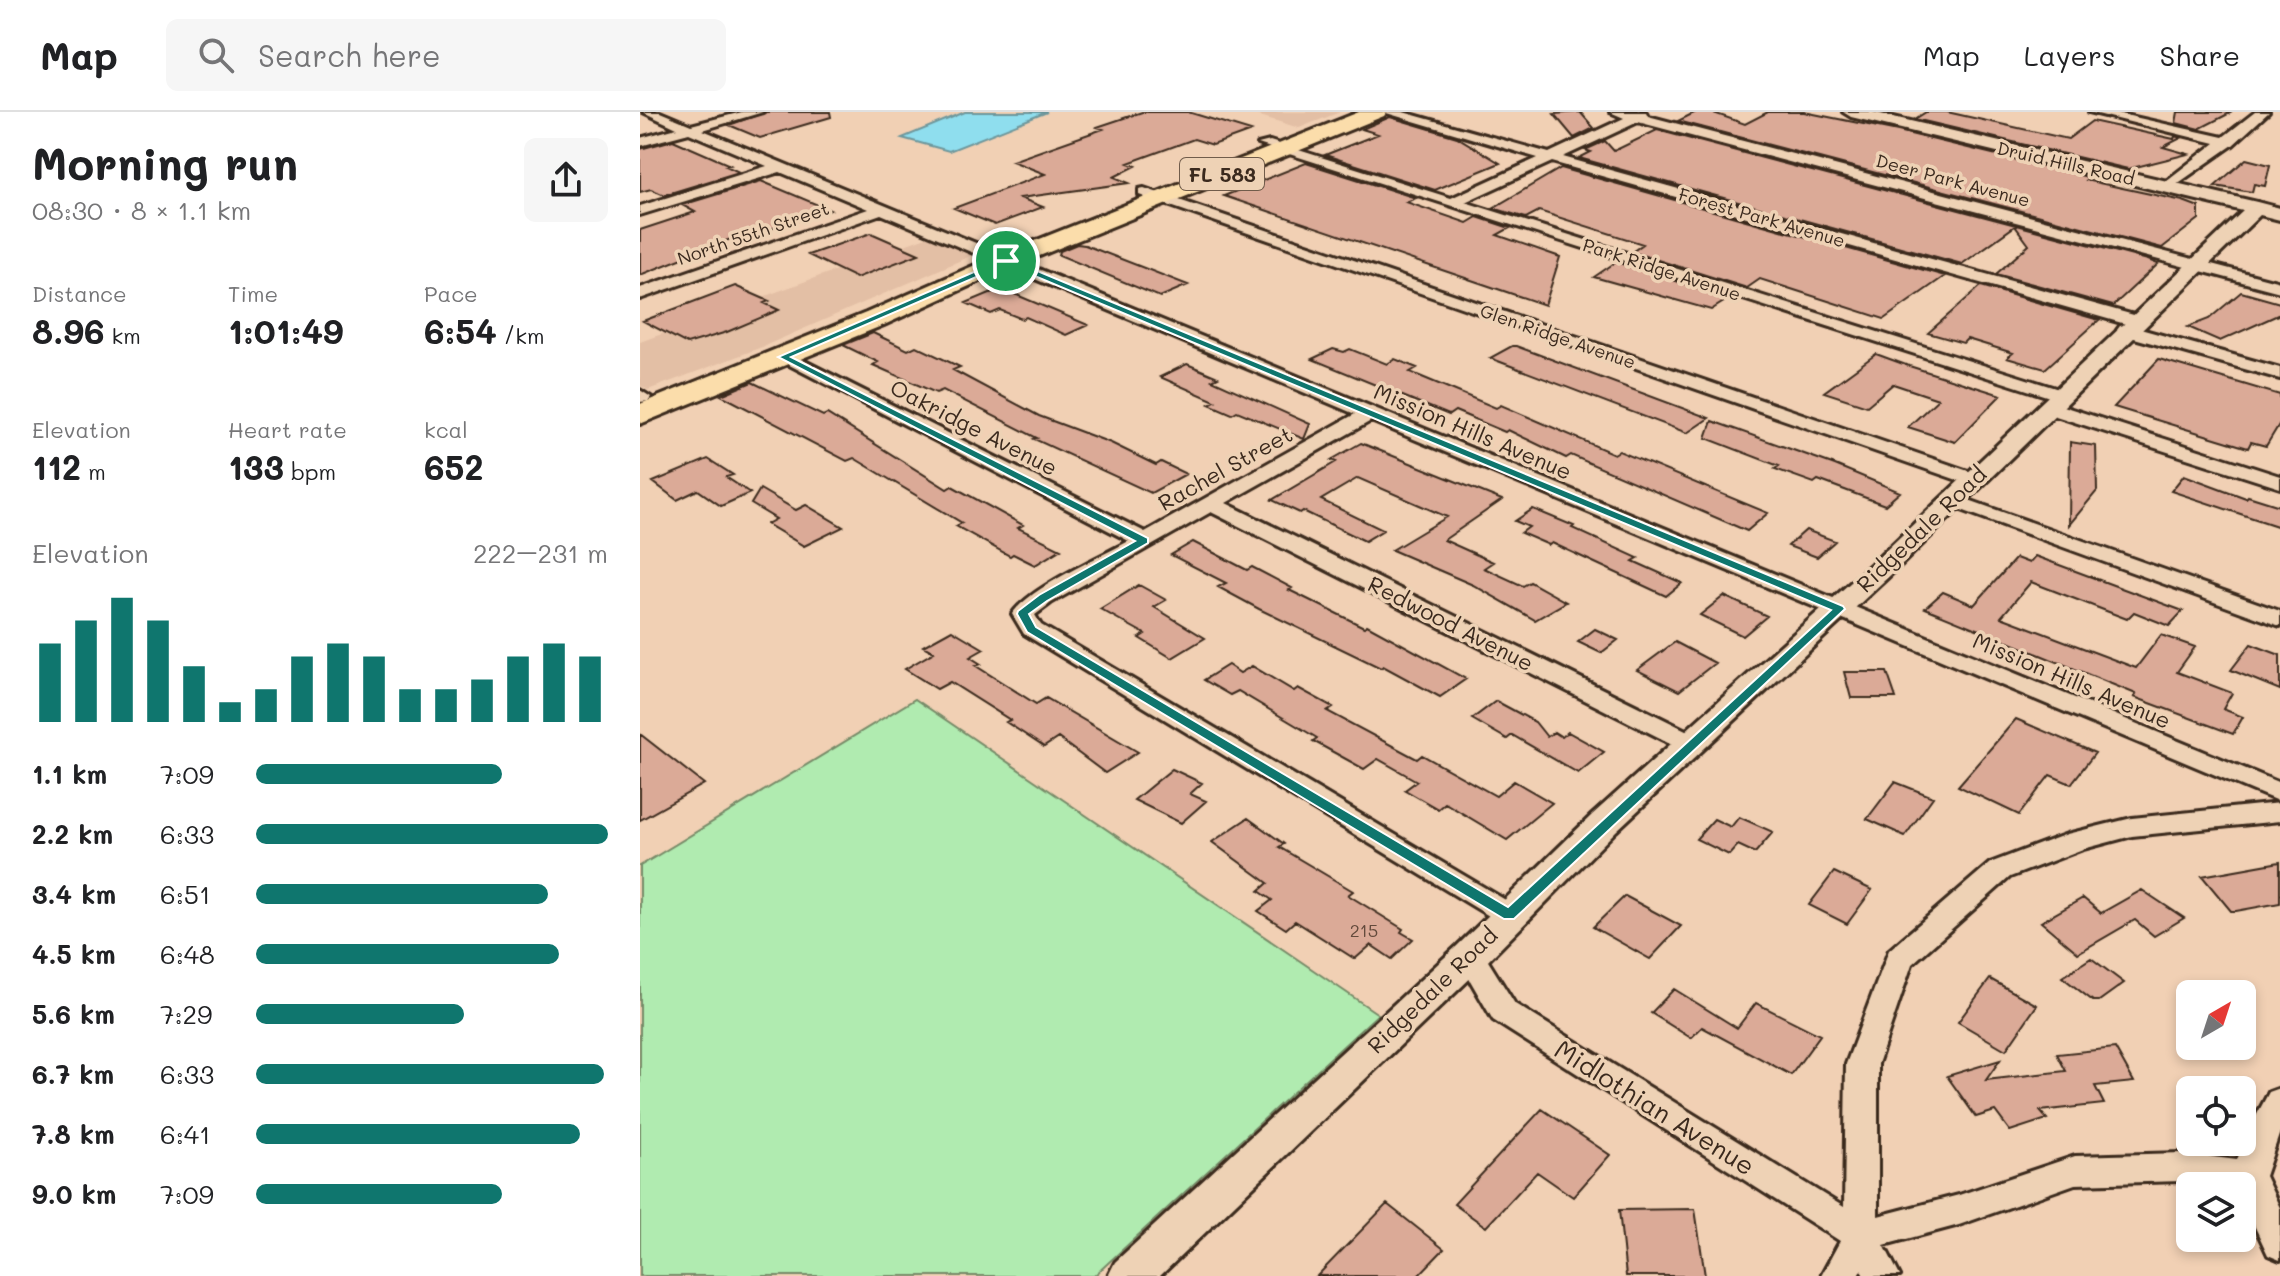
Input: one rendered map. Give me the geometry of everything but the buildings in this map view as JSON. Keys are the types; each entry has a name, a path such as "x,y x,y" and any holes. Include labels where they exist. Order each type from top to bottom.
{"main road":[{"name":"FL 583","path":"1274,147 1348,112"},
{"name":"FL 583","path":"644,402 772,347 1152,195 1274,147 1377,112"},
{"name":"FL 583","path":"644,402 783,357 997,257"}],"street":[{"name":"Mission Hills Avenue","path":"649,112 2280,793"},
{"path":"688,129 734,112"},
{"path":"640,142 757,112"},
{"name":"Forest Park Avenue","path":"1389,112 2131,326 2280,374"},
{"name":"Deer Park Avenue","path":"1616,112 1644,115 2280,287"},
{"name":"Druid Hills Road","path":"1851,112 2268,211"},
{"path":"2095,112 2228,142"},
{"path":"2167,187 2263,112"},
{"path":"1452,203 1644,115"},
{"name":"Park Ridge Avenue","path":"1274,147 2053,401 2280,482"},
{"path":"640,211 777,168"},
{"name":"Glen Ridge Avenue","path":"1152,195 1962,490 2280,619"},
{"name":"North 55th Street","path":"640,294 878,210"},
{"name":"Ridgedale Road","path":"1130,1276 1691,743 1839,609 2196,265 2268,211"},
{"name":"Oakridge Avenue","path":"783,357 1144,540"},
{"name":"Rachel Street","path":"1369,414 1043,598 1023,614 1032,629 1509,915"},
{"name":"Redwood Avenue","path":"1212,504 1691,743"},
{"path":"1882,1276 1861,1236 1862,1064 1899,958 2000,870 2038,855 2076,841 2132,827 2280,812"},
{"name":"Midlothian Avenue","path":"1470,956 1504,1012 1861,1236"},
{"path":"2249,1172 2263,1133 2280,1101"},
{"path":"1839,1276 1861,1236 1959,1210 2075,1170 2182,1167 2219,1172"},
{"path":"2256,1193 2280,1244"}],"shaded area":[{"path":"1247,112 1340,112 1299,128"},
{"path":"929,236 975,254 762,347 648,390 640,385 640,342"}],"green space":[{"path":"915,699 1378,1014 1094,1276 640,1276 640,866"}],"water":[{"path":"965,112 1047,112 949,151 902,138"}],"route":[{"path":"1006,261 1839,609 1509,915 1032,629 1023,614 1043,598 1144,540 783,357 1006,261"}]}
